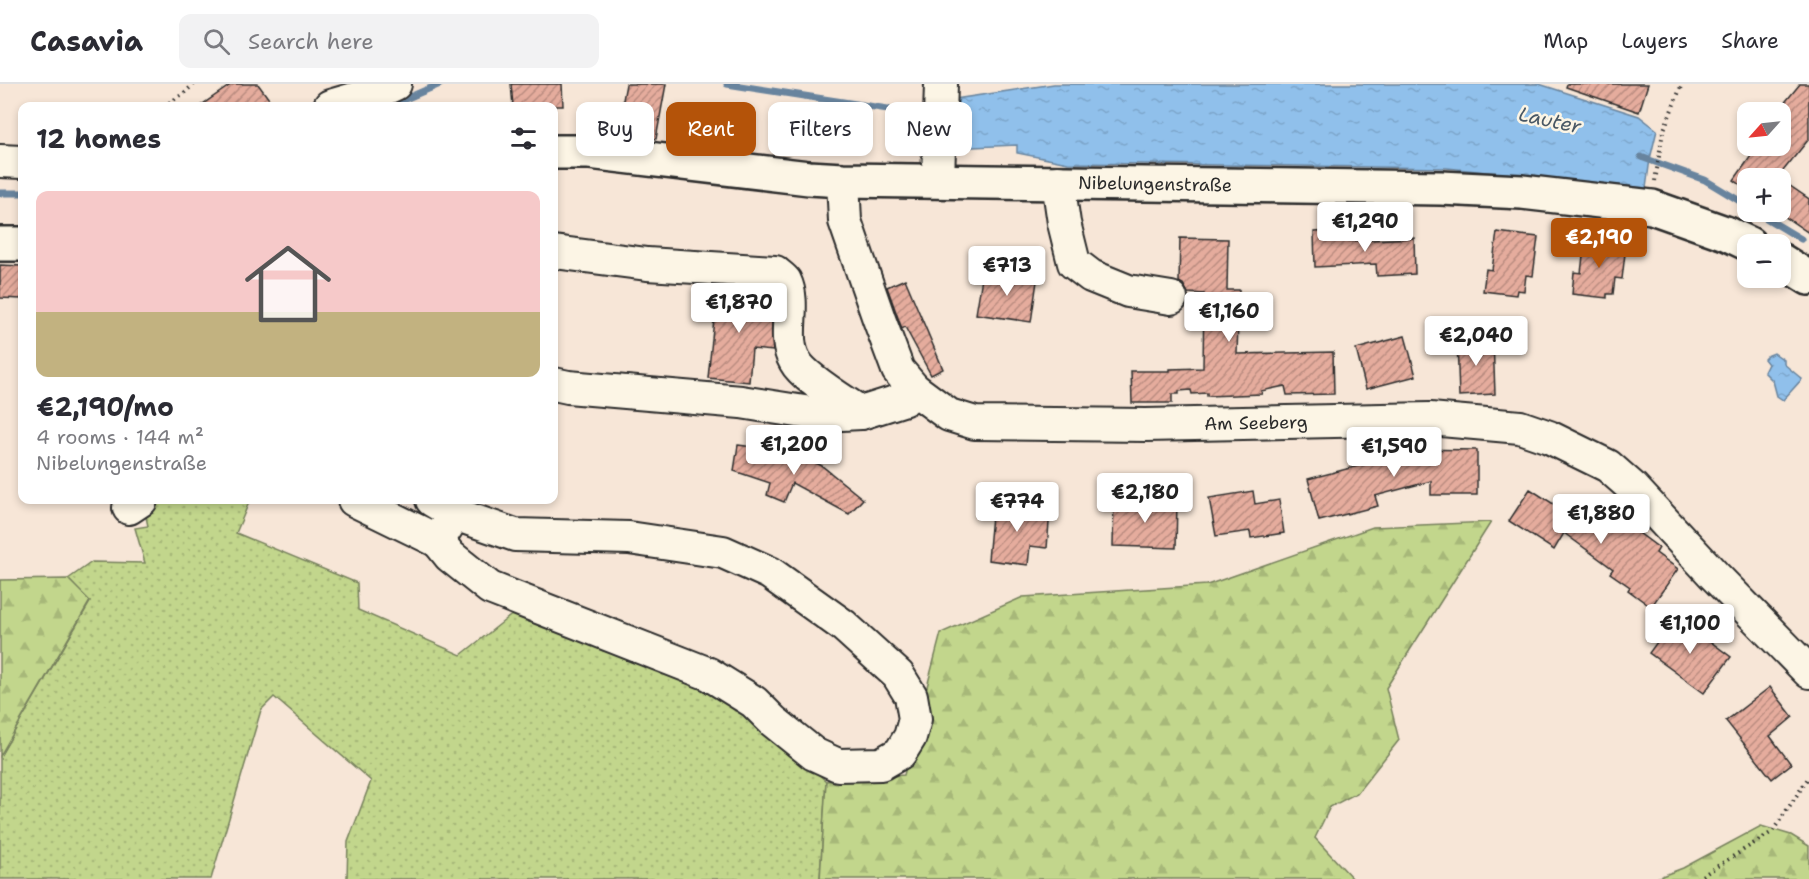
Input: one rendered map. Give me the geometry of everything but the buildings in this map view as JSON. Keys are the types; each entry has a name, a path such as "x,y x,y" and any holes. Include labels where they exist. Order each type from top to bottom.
{"main road":[{"name":"Nibelungenstraße","path":"558,152 589,152 843,180 938,166 1058,182 1441,188 1522,192 1652,207 1737,238"},
{"path":"0,244 18,243"},
{"path":"1791,267 1809,278"}],"street":[{"path":"344,102 378,92 395,84"},
{"path":"938,166 941,87"},
{"path":"0,161 18,162"},
{"name":"Am Seeberg","path":"843,180 845,221 898,370 914,389 949,415 975,423 1146,425 1431,419 1520,427 1549,437 1608,466 1633,488 1809,672"},
{"path":"1058,182 1064,223 1074,263 1090,276 1128,291 1171,298"},
{"path":"558,253 647,264 775,272 785,280 789,295 790,345 795,361 804,372 861,413"},
{"path":"558,385 741,402 824,415 861,413 905,399 914,389"},
{"path":"362,504 438,541 450,556 490,588 717,678 754,702 773,721 814,754 837,765 881,764 900,753 910,737 915,719 910,696 898,675 844,626 770,573 723,552 629,538 514,535 443,507 438,541"}],"path":[{"path":"170,102 194,84"},
{"path":"1653,191 1663,132 1682,84"},
{"path":"1697,879 1772,832 1809,777"}],"green space":[{"path":"152,504 248,504 236,533 357,583 358,610 461,655 514,613 663,664 737,702 826,781 820,879 347,879 348,842 371,781 274,697 261,710 211,879 0,879 0,756 90,602 68,579 92,562 145,563 135,528 148,526 144,508"},
{"path":"1491,522 1386,688 1399,740 1357,793 1330,807 1315,838 1353,879 820,879 826,781 904,775 941,633 1023,597 1207,585 1373,527"},
{"path":"68,579 90,601 0,756 0,580"},
{"path":"1761,826 1791,835 1809,846 1809,879 1654,879 1683,868"}],"water":[{"path":"1054,84 1539,84 1639,116 1657,130 1646,188 1447,168 1068,163 1017,153 1017,145 972,147 972,102 955,102 955,99"},
{"path":"1774,353 1802,379 1783,400 1777,396 1773,381 1764,372 1768,364 1764,359"}],"waterway":[{"name":"Lauter","path":"398,102 440,84"},
{"name":"Lauter","path":"727,84 885,109"},
{"name":"Lauter","path":"1641,157 1705,180 1737,199"},
{"name":"Lauter","path":"0,193 18,193"},
{"name":"Lauter","path":"1773,222 1801,239"}]}
